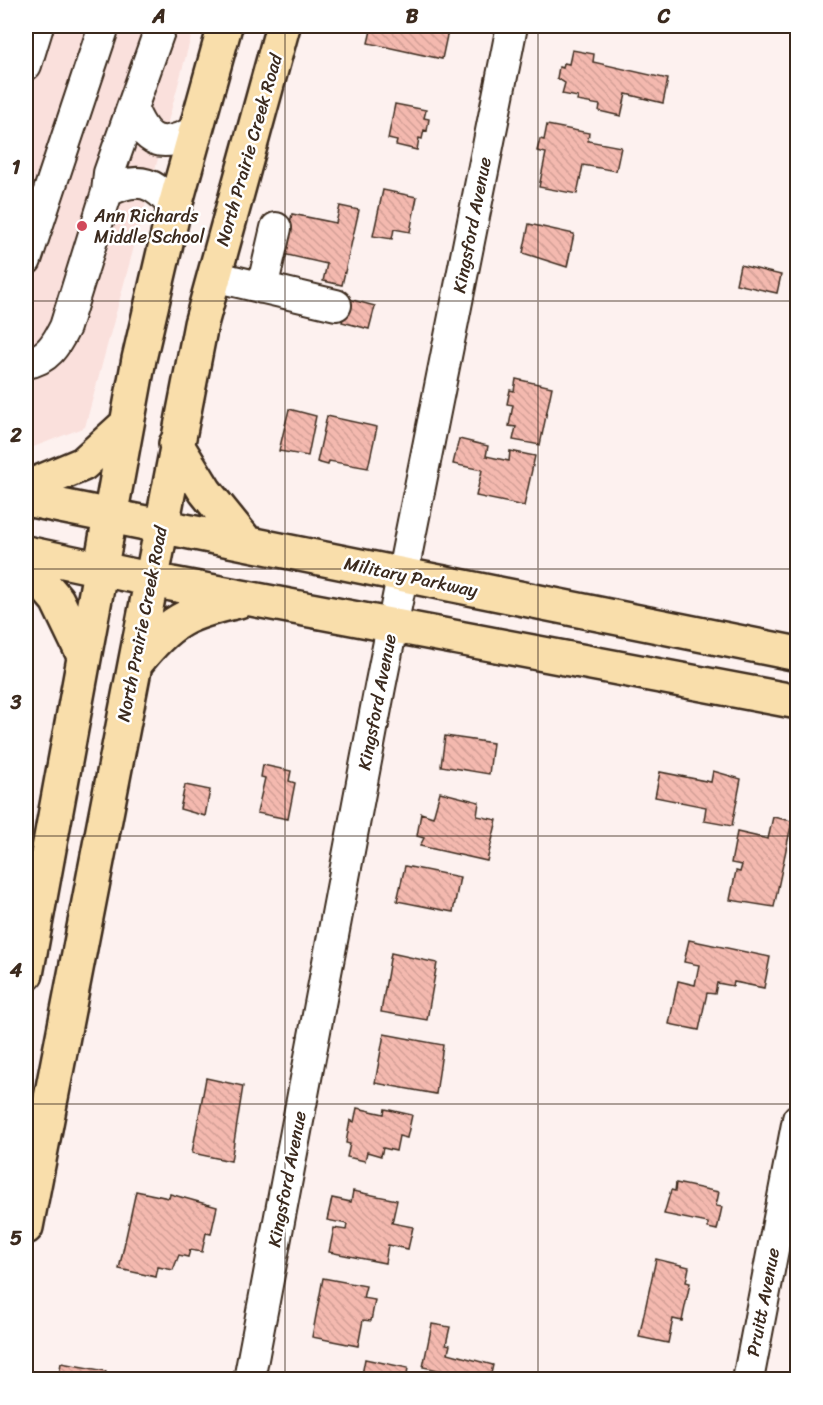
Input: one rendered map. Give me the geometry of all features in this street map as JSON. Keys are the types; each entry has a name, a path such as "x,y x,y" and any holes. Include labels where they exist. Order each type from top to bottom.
{"main road":[{"path":"26,974 127,424 174,209 225,26"},
{"name":"North Prairie Creek Road","path":"26,1227 176,444 213,276 283,26"},
{"path":"26,488 83,464 127,424"},
{"path":"176,444 205,491 247,543"},
{"name":"Military Parkway","path":"26,499 798,654"},
{"path":"26,553 150,580 798,702"},
{"path":"26,564 57,600 84,656"},
{"path":"135,665 159,634 172,623 208,608 249,598"}],"street":[{"path":"26,65 38,26"},
{"path":"26,260 104,26"},
{"path":"26,363 45,357 61,335 107,192 109,174 161,26"},
{"name":"Kingsford Avenue","path":"249,1380 392,624 512,26"},
{"path":"132,108 140,127 147,136 156,141 169,142 195,131"},
{"path":"107,192 121,184 134,182 155,186 165,194 174,209"},
{"path":"262,288 276,228"},
{"path":"213,276 336,305"},
{"name":"Pruitt Avenue","path":"748,1380 798,1119"}],"shaded area":[{"name":"Ann Richards Middle School","path":"26,26 194,26 85,427 26,450"}],"building":[{"path":"372,26 449,26 442,59 368,43"},
{"path":"572,50 594,54 593,62 668,79 663,103 626,94 621,116 599,111 600,105 577,101 578,97 562,94 565,83 557,78 559,67 563,68 564,63 569,64"},
{"path":"395,104 426,110 424,118 429,119 427,131 424,130 422,139 419,138 417,150 396,145 397,141 388,139"},
{"path":"547,125 589,133 588,141 621,147 616,171 583,165 577,194 539,187 546,153 537,151 540,139 544,140"},
{"path":"383,190 417,197 410,232 394,229 392,239 373,236"},
{"path":"340,206 359,210 342,285 323,281 327,264 283,254 292,214 336,223"},
{"path":"529,224 574,234 567,267 523,253"},
{"path":"740,265 781,275 777,293 736,284"},
{"path":"349,299 375,306 369,329 342,322"},
{"path":"516,379 552,387 540,445 513,440 516,427 509,426 513,405 507,404 510,390 514,391"},
{"path":"289,409 316,416 308,456 279,451"},
{"path":"327,416 377,427 368,468 329,461 328,465 317,462"},
{"path":"459,439 488,446 486,456 509,461 510,451 535,456 524,506 476,496 482,470 453,464"},
{"path":"445,736 493,743 489,774 441,766"},
{"path":"263,765 291,771 289,781 295,783 288,819 257,813 265,778 261,777"},
{"path":"713,771 741,779 732,826 704,821 706,807 655,797 660,772 711,782"},
{"path":"185,785 210,790 205,816 180,809"},
{"path":"440,792 479,802 477,816 497,820 487,861 420,846 424,838 417,836 421,813 433,817"},
{"path":"773,817 792,821 774,907 730,900 736,871 740,872 742,865 731,863 737,832 768,839"},
{"path":"405,866 460,877 453,912 397,901"},
{"path":"689,940 770,957 764,988 734,982 733,986 717,983 715,994 707,993 699,1030 669,1024 678,981 695,985 699,965 684,962"},
{"path":"391,953 437,963 427,1020 381,1012"},
{"path":"384,1034 443,1045 436,1094 375,1083"},
{"path":"206,1078 243,1086 231,1161 192,1153"},
{"path":"357,1108 384,1114 385,1109 412,1115 407,1138 399,1136 396,1151 383,1148 381,1156 367,1152 365,1161 347,1157 350,1144 346,1143 350,1120 354,1122"},
{"path":"676,1183 719,1192 716,1206 722,1207 717,1230 708,1228 708,1223 664,1214 671,1190 675,1191"},
{"path":"136,1191 169,1198 170,1194 217,1207 211,1234 206,1233 202,1252 190,1250 188,1257 179,1255 173,1270 158,1267 156,1277 119,1269"},
{"path":"353,1191 397,1200 392,1223 413,1227 408,1249 388,1245 385,1263 329,1252 334,1228 346,1230 347,1224 327,1220 332,1198 351,1202"},
{"path":"656,1259 689,1267 686,1282 690,1283 682,1321 673,1319 668,1343 639,1337"},
{"path":"323,1278 366,1286 363,1298 375,1300 371,1321 363,1320 358,1346 312,1337"},
{"path":"432,1324 450,1327 446,1344 450,1345 448,1353 493,1365 490,1378 479,1376 478,1378 423,1367"},
{"path":"365,1359 408,1368 406,1380 361,1380"},
{"path":"61,1363 106,1371 105,1380 58,1380"}],"place":[{"name":"Ann Richards Middle School","path":"82,226"}]}
